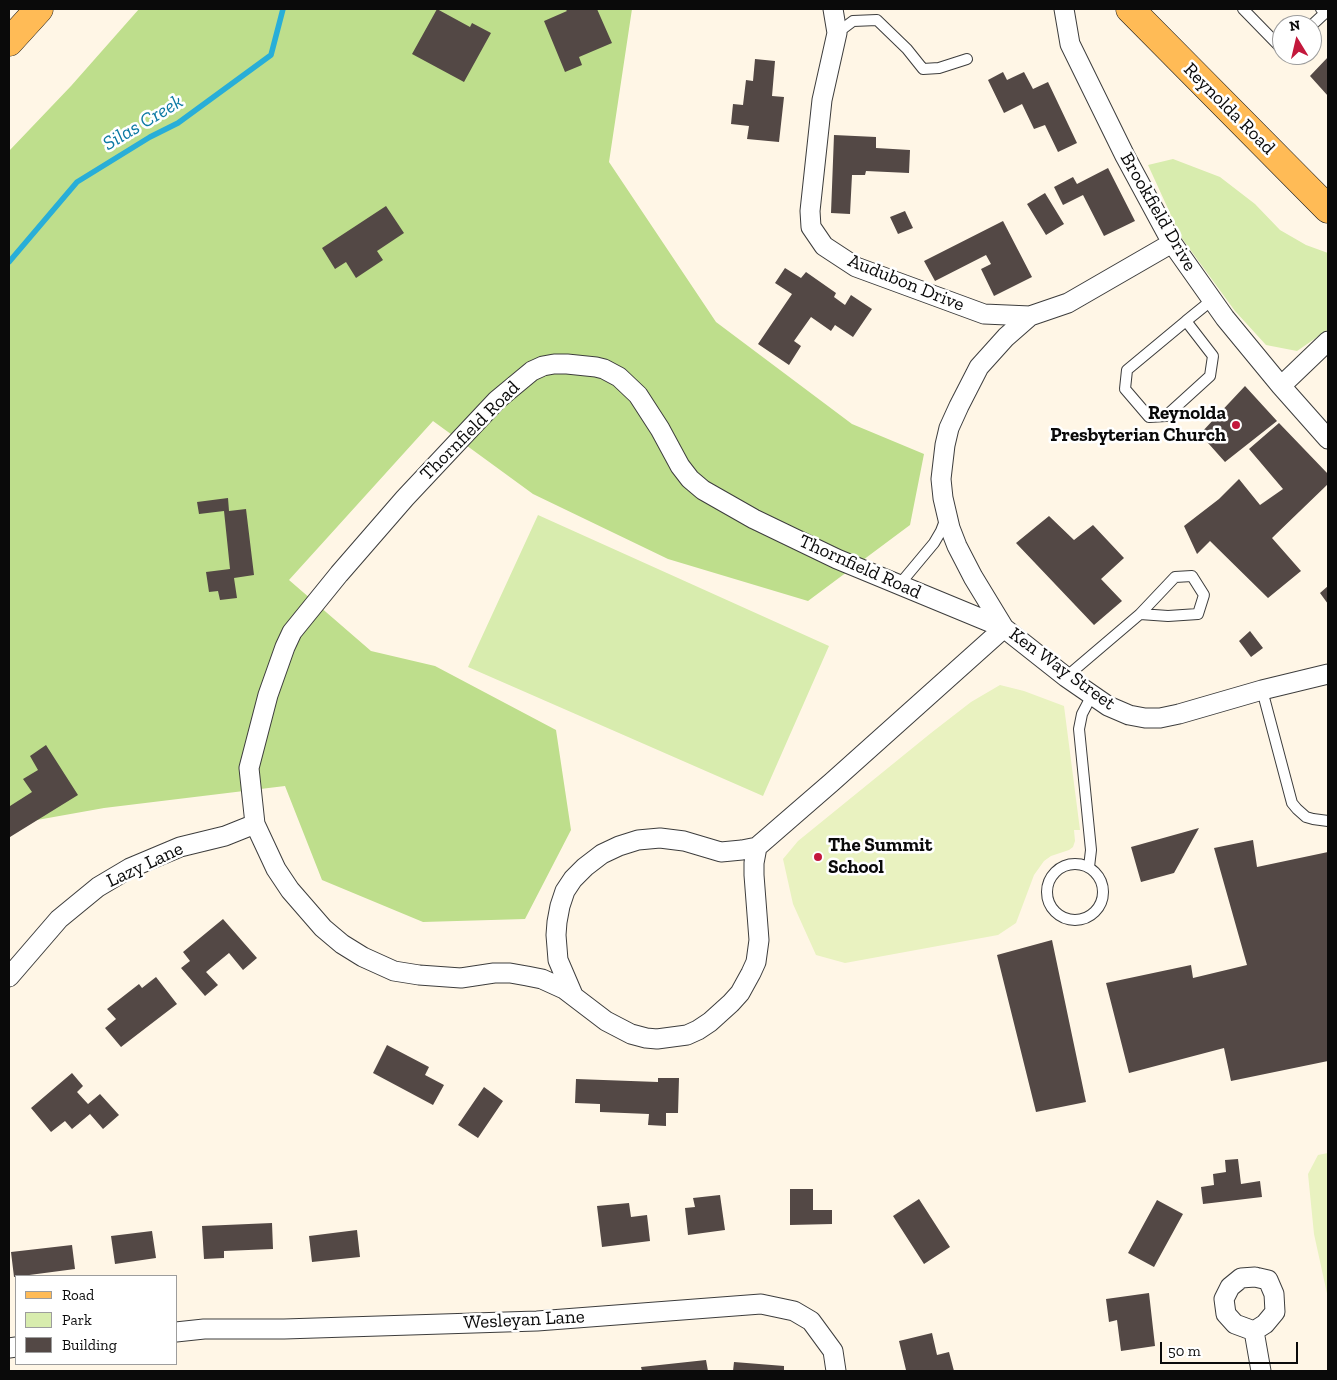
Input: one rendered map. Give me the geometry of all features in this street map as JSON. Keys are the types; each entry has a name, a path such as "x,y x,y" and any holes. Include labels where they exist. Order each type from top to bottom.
{"main road":[{"path":"9,42 39,9"},
{"name":"Reynolda Road","path":"1130,9 1328,209"}],"street":[{"path":"833,9 837,33"},
{"name":"Brookfield Drive","path":"1064,9 1070,44 1125,156 1172,243 1225,318 1328,439"},
{"name":"Audubon Drive","path":"837,33 822,100 810,211 811,227 824,246 856,267 984,314 1030,316"},
{"name":"Ken Way Street","path":"1172,243 1068,303 1030,316 1006,337 979,367 950,428 945,445 941,479 946,517 964,561 1004,628 1066,677 1108,706 1129,715 1160,718 1328,674"},
{"path":"1281,386 1328,341"},
{"name":"Thornfield Road","path":"573,995 558,960 557,922 565,891 573,879 585,867 602,854 638,840 660,838 684,841 721,852 757,846 832,782 1004,628 837,559 754,519 703,490 690,479 680,466 656,422 638,395 619,377 596,367 567,364 543,366 532,371 497,400 387,518 292,632 284,647 268,695 249,768 255,824 276,869 290,890 323,928 342,944 394,971 460,978 494,973 510,973 542,979 555,984 573,995 606,1021 631,1034 646,1038 673,1037 687,1035 698,1030 721,1013 740,993 756,962 759,940 754,863 757,846"},
{"name":"Lazy Lane","path":"9,977 59,919 98,888 130,868 180,847 225,836 255,824"},
{"name":"Wesleyan Lane","path":"178,1332 537,1321 760,1304 794,1311 811,1321 833,1351 836,1371"},
{"path":"1254,1332 1261,1371"}],"lane":[{"path":"1243,9 1272,39"},
{"path":"837,33 854,21 877,20 907,49 923,69 939,68 967,59"},
{"path":"1186,321 1213,356 1210,376 1166,416 1149,417 1125,389 1127,370 1186,321 1212,300"},
{"path":"899,585 934,543 946,517"},
{"path":"1066,677 1140,614 1175,577 1192,576 1204,596 1198,614 1168,616 1140,614"},
{"path":"1262,690 1292,803 1306,817 1328,821"},
{"path":"1089,867 1091,850 1078,729 1082,714 1092,695"},
{"path":"1080,864 1089,867 1102,881 1102,900 1098,909 1082,920 1063,918 1050,905 1047,896 1047,887 1050,879 1063,866 1080,864"}],"green space":[{"path":"139,9 632,9 609,162 716,322 852,424 924,454 910,525 808,601 668,559 533,494 433,421 289,580 371,651 435,666 556,730 571,830 525,919 423,922 322,880 285,786 104,808 9,825 9,151 71,86"},
{"path":"1173,159 1220,177 1255,204 1280,230 1306,245 1328,253 1328,329 1326,331 1297,351 1266,345 1235,311 1181,237 1148,165"},
{"path":"538,515 829,646 763,796 468,667"},
{"path":"1000,685 1024,691 1064,706 1080,830 1074,830 1075,841 1073,847 1044,861 1034,875 1016,923 998,935 845,963 816,955 793,904 783,859 798,841 931,733 971,702"},
{"path":"1328,1153 1328,1298 1314,1234 1308,1174 1318,1155"}],"building":[{"path":"437,9 470,27 472,23 491,33 464,82 412,54"},
{"path":"565,9 597,9 612,43 579,57 582,65 565,72 544,21 567,11"},
{"path":"1328,57 1328,96 1310,76"},
{"path":"755,59 775,61 772,96 784,97 779,142 747,139 749,126 731,124 733,104 743,105 746,80 753,81"},
{"path":"1003,72 1007,80 1024,72 1033,89 1048,82 1077,143 1058,152 1045,125 1034,129 1022,104 1004,113 988,80"},
{"path":"834,135 876,137 876,148 910,150 909,173 866,171 865,175 852,175 850,214 831,213"},
{"path":"1108,168 1135,221 1104,236 1083,195 1063,205 1054,187 1073,177 1077,184"},
{"path":"1045,193 1064,224 1046,235 1027,204"},
{"path":"386,206 404,233 377,251 383,260 356,278 346,262 335,269 322,248"},
{"path":"905,211 913,228 898,234 890,217"},
{"path":"1003,221 1032,277 994,296 981,269 991,264 986,255 935,281 924,261"},
{"path":"785,268 801,278 806,272 836,293 834,297 845,305 851,295 872,309 853,337 835,325 831,331 811,317 794,341 801,346 789,365 758,344 792,294 775,283"},
{"path":"1245,386 1277,421 1225,462 1200,434"},
{"path":"1279,423 1328,474 1328,484 1272,538 1301,571 1268,598 1210,541 1197,554 1184,526 1219,499 1239,479 1260,505 1283,489 1249,449"},
{"path":"228,498 229,511 246,509 254,575 234,578 237,598 220,600 218,591 209,592 206,572 230,569 224,511 199,514 197,502"},
{"path":"1049,516 1074,540 1093,525 1124,558 1101,579 1122,601 1094,625 1016,543"},
{"path":"1328,586 1328,604 1320,593"},
{"path":"1250,631 1263,648 1251,657 1239,641"},
{"path":"46,745 78,795 10,837 9,803 10,806 32,792 23,779 38,770 30,756"},
{"path":"1199,828 1174,873 1141,882 1131,847"},
{"path":"1253,840 1257,867 1328,852 1328,1061 1231,1081 1224,1048 1129,1073 1106,983 1191,965 1193,978 1247,965 1214,848"},
{"path":"223,919 257,958 243,970 229,953 206,972 218,985 205,996 181,968 190,961 183,952"},
{"path":"1052,940 1086,1102 1036,1112 997,955"},
{"path":"156,977 177,1004 121,1047 105,1028 116,1019 107,1009 139,984 142,988"},
{"path":"387,1045 429,1067 425,1075 444,1085 433,1105 373,1073"},
{"path":"72,1073 83,1086 77,1092 88,1104 100,1094 119,1115 103,1129 90,1114 72,1129 65,1121 51,1132 31,1108"},
{"path":"658,1078 679,1078 678,1113 666,1113 666,1126 648,1125 649,1114 600,1112 600,1104 575,1103 576,1079 658,1082"},
{"path":"484,1087 503,1101 478,1138 458,1125"},
{"path":"1238,1159 1241,1184 1260,1181 1262,1197 1203,1204 1201,1187 1214,1185 1213,1174 1226,1172 1225,1160"},
{"path":"790,1189 813,1189 813,1210 832,1210 832,1224 790,1225"},
{"path":"720,1195 725,1230 688,1235 685,1208 695,1207 693,1198"},
{"path":"919,1199 950,1247 924,1264 893,1216"},
{"path":"1157,1200 1183,1214 1154,1267 1128,1253"},
{"path":"629,1203 631,1217 647,1215 650,1241 602,1247 597,1206"},
{"path":"272,1223 273,1249 224,1251 224,1258 204,1259 202,1226"},
{"path":"357,1230 360,1257 312,1262 309,1236"},
{"path":"152,1231 156,1258 115,1264 111,1236"},
{"path":"72,1245 75,1269 15,1275 14,1277 11,1252"},
{"path":"1149,1293 1155,1346 1121,1351 1117,1320 1109,1322 1106,1299"},
{"path":"932,1333 937,1355 949,1352 954,1371 902,1371 906,1370 899,1341"},
{"path":"706,1360 708,1371 642,1371 641,1367"},
{"path":"734,1362 784,1366 784,1371 733,1371"}],"waterway":[{"name":"Silas Creek","path":"9,262 77,182 150,137 178,123 271,55 283,9"}],"place":[{"name":"Reynolda Presbyterian Church","path":"1236,425"},
{"name":"The Summit School","path":"818,857"}]}
